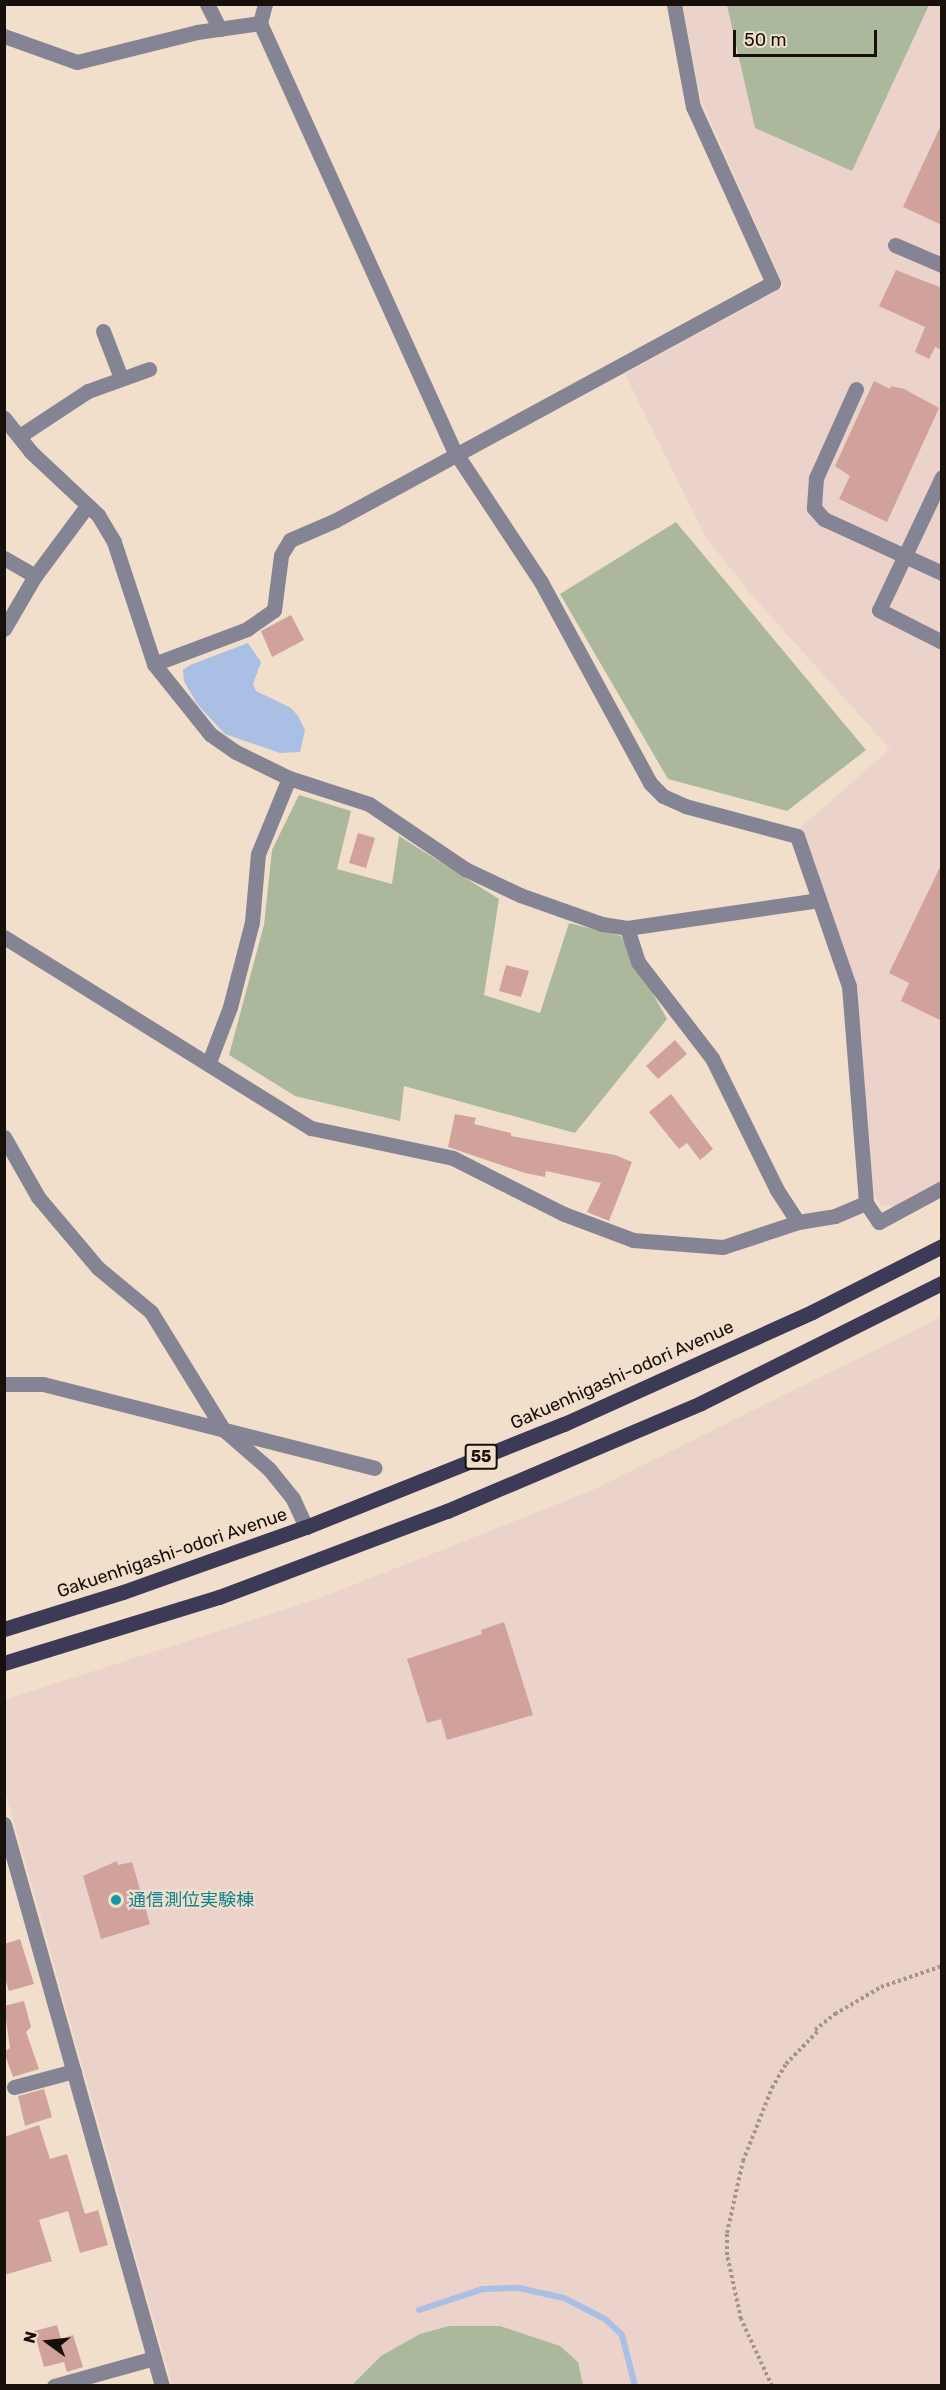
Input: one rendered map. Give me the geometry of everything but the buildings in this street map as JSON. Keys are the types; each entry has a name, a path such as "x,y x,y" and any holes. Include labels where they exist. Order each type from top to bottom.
{"main road":[{"name":"Gakuenhigashi-odori Avenue","path":"4,1629 123,1592 306,1527 564,1424 812,1312 942,1246"},
{"name":"55","path":"4,1663 219,1597 447,1511 702,1403 942,1282"}],"street":[{"path":"207,4 220,29"},
{"path":"265,4 260,23 455,452 541,582 650,783 663,796 685,806 797,836 849,986 866,1203 879,1222 942,1188"},
{"path":"154,664 247,629 273,610 281,555 290,540 336,520 455,452 620,369 773,283 693,107 674,4"},
{"path":"4,36 77,62 220,29 260,23"},
{"path":"895,245 942,266"},
{"path":"103,331 121,378"},
{"path":"21,435 88,391 149,369"},
{"path":"856,389 816,478 814,508 824,519 942,573"},
{"path":"4,418 21,435 31,452 87,506 114,542 154,664 210,734 289,778 369,804 465,869 520,895 602,924 627,928 819,900"},
{"path":"942,477 879,610 942,642"},
{"path":"4,629 35,576 87,506"},
{"path":"4,558 35,576"},
{"path":"209,1062 230,1007 252,922 258,854 289,778"},
{"path":"627,928 638,962 712,1058 777,1190 798,1222"},
{"path":"4,937 209,1062 311,1128 453,1158 564,1214 633,1240 723,1247 798,1222 836,1216 866,1203"},
{"path":"4,1137 38,1197 75,1242 151,1312 223,1429 269,1469 292,1499 306,1527"},
{"path":"4,1384 43,1384 375,1468"},
{"path":"4,1824 162,2385"},
{"path":"14,2088 74,2071"},
{"path":"54,2385 154,2358"}],"path":[{"path":"772,2385 741,2319 726,2255 727,2233 742,2161 771,2088 786,2064 835,2013 881,1987 942,1966"}],"shaded area":[{"path":"682,5 941,5 942,1181 896,1206 881,1205 873,1193 857,984 800,828 890,749 750,593 705,536 625,374 784,287 701,100"},
{"path":"941,1317 941,2385 172,2385 5,1790 4,1700 318,1599 593,1490"}],"green space":[{"path":"727,5 929,5 852,171 755,128"},
{"path":"676,522 866,750 787,811 668,779 560,594"},
{"path":"299,795 351,811 337,869 392,884 399,836 499,899 484,995 540,1013 569,923 621,936 667,1019 575,1133 404,1086 400,1121 295,1096 229,1055 264,925 272,850"},
{"path":"449,2326 500,2326 560,2346 578,2362 583,2385 352,2385 381,2356 420,2334"}],"water":[{"path":"248,643 261,662 253,684 256,691 291,708 305,730 300,752 280,753 225,734 197,704 184,681 183,670 190,665"}],"waterway":[{"path":"419,2310 483,2289 519,2288 564,2298 605,2319 622,2335 635,2386"}],"place":[{"name":"通信測位実験棟","path":"116,1900"}]}
